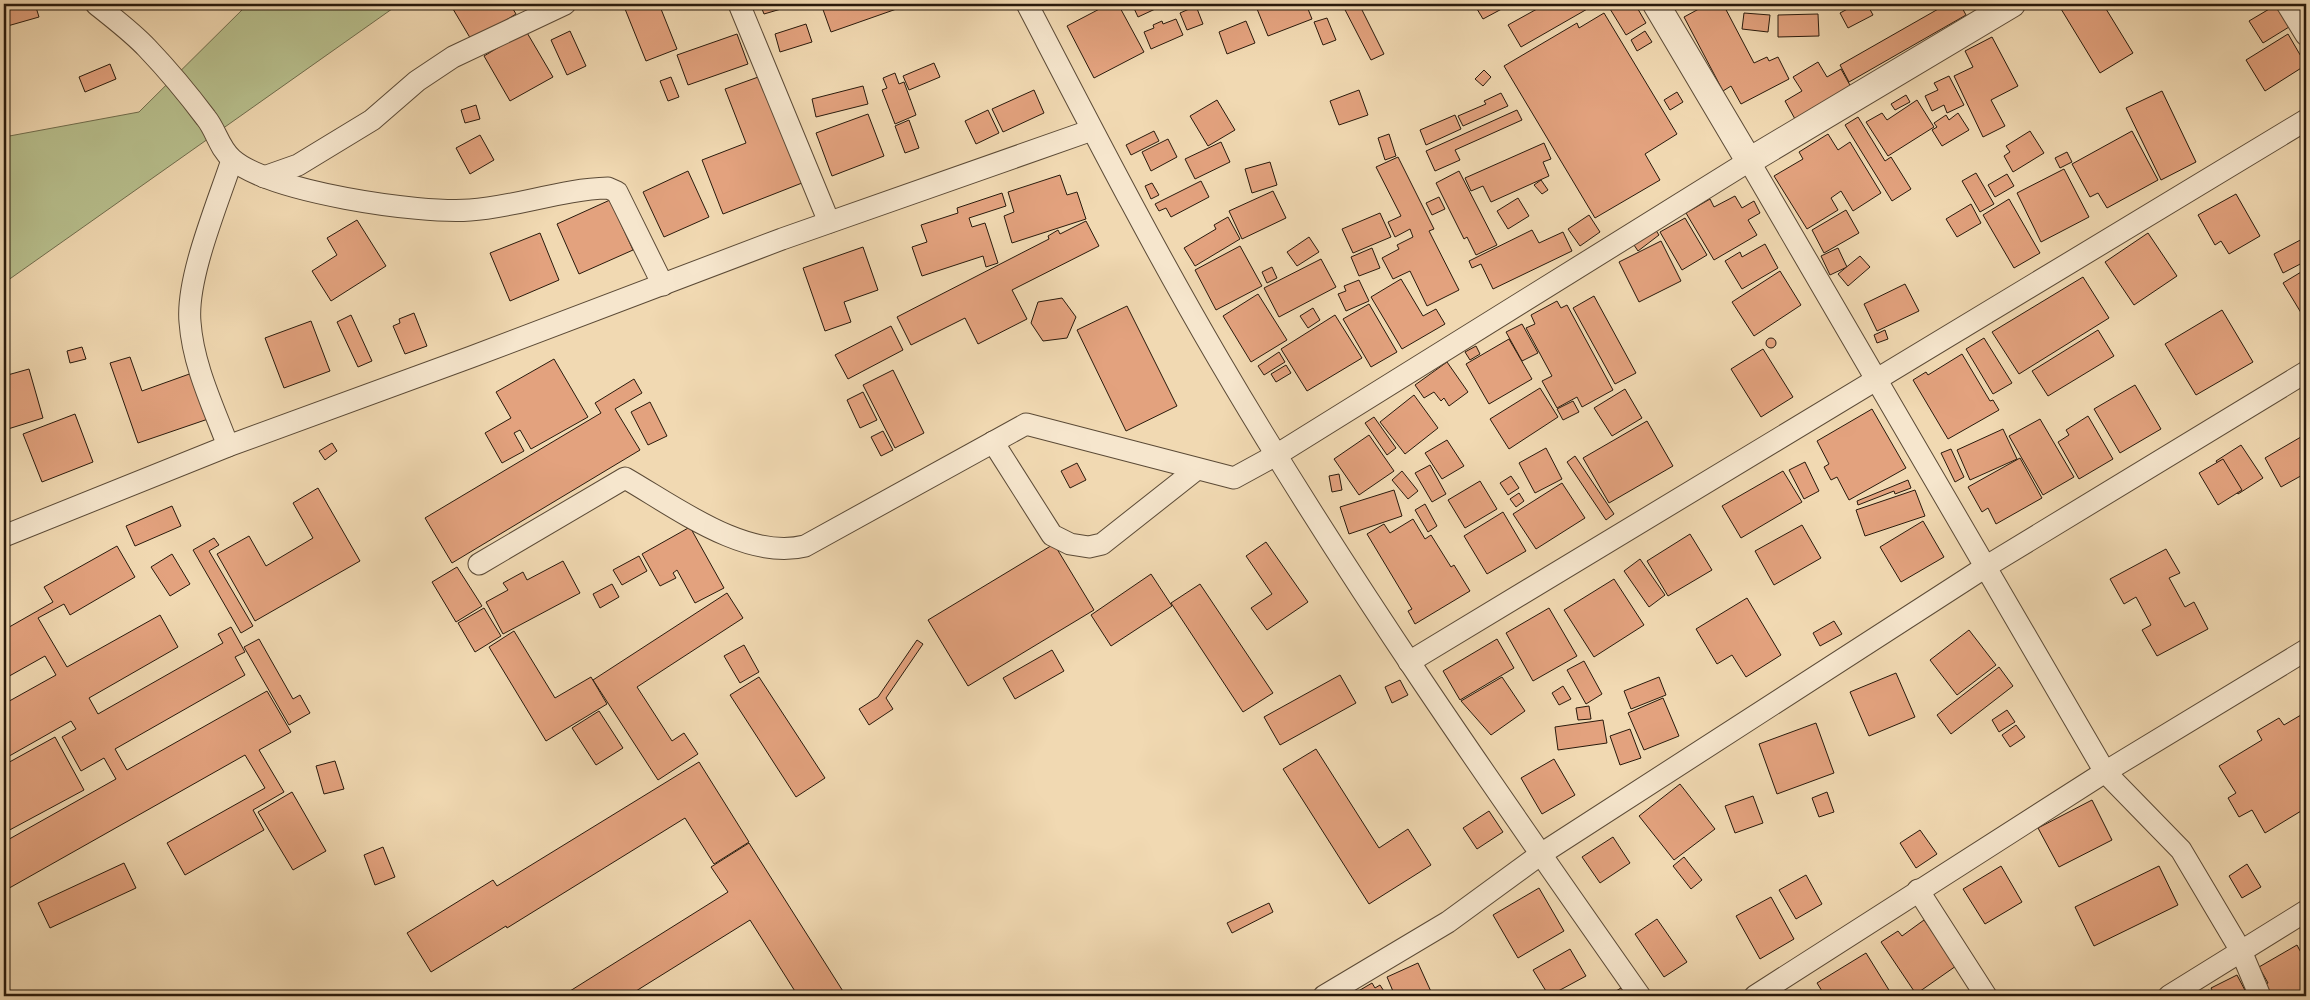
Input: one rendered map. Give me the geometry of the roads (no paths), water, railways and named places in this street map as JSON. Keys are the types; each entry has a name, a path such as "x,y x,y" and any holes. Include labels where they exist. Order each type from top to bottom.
{"street":[{"path":"96,4 147,48 208,120 222,147 232,160 264,178 303,190 360,201 469,210 608,188 617,192 663,284"},
{"path":"264,178 298,165 372,120 417,81 453,57 565,4"},
{"path":"739,4 829,222"},
{"path":"1027,4 1092,130 1219,360 1409,662 1640,996"},
{"path":"1656,4 1987,566 2105,772 2181,850 2242,951 2260,996"},
{"path":"479,564 625,478 719,532 764,547 789,550 805,546 1026,424 1234,478 1278,454 1749,161 2012,4"},
{"path":"2287,4 2306,35"},
{"path":"1409,662 2306,120"},
{"path":"4,536 228,446 829,222 1092,130"},
{"path":"228,446 196,361 190,321 194,282 203,248 232,160"},
{"path":"1324,996 1448,922 1541,854 1987,566 2306,372"},
{"path":"993,442 1052,535 1070,544 1089,547 1102,544 1197,469"},
{"path":"1755,996 2105,772 2306,650"},
{"path":"1918,890 1986,996"},
{"path":"2169,996 2306,911"}]}
